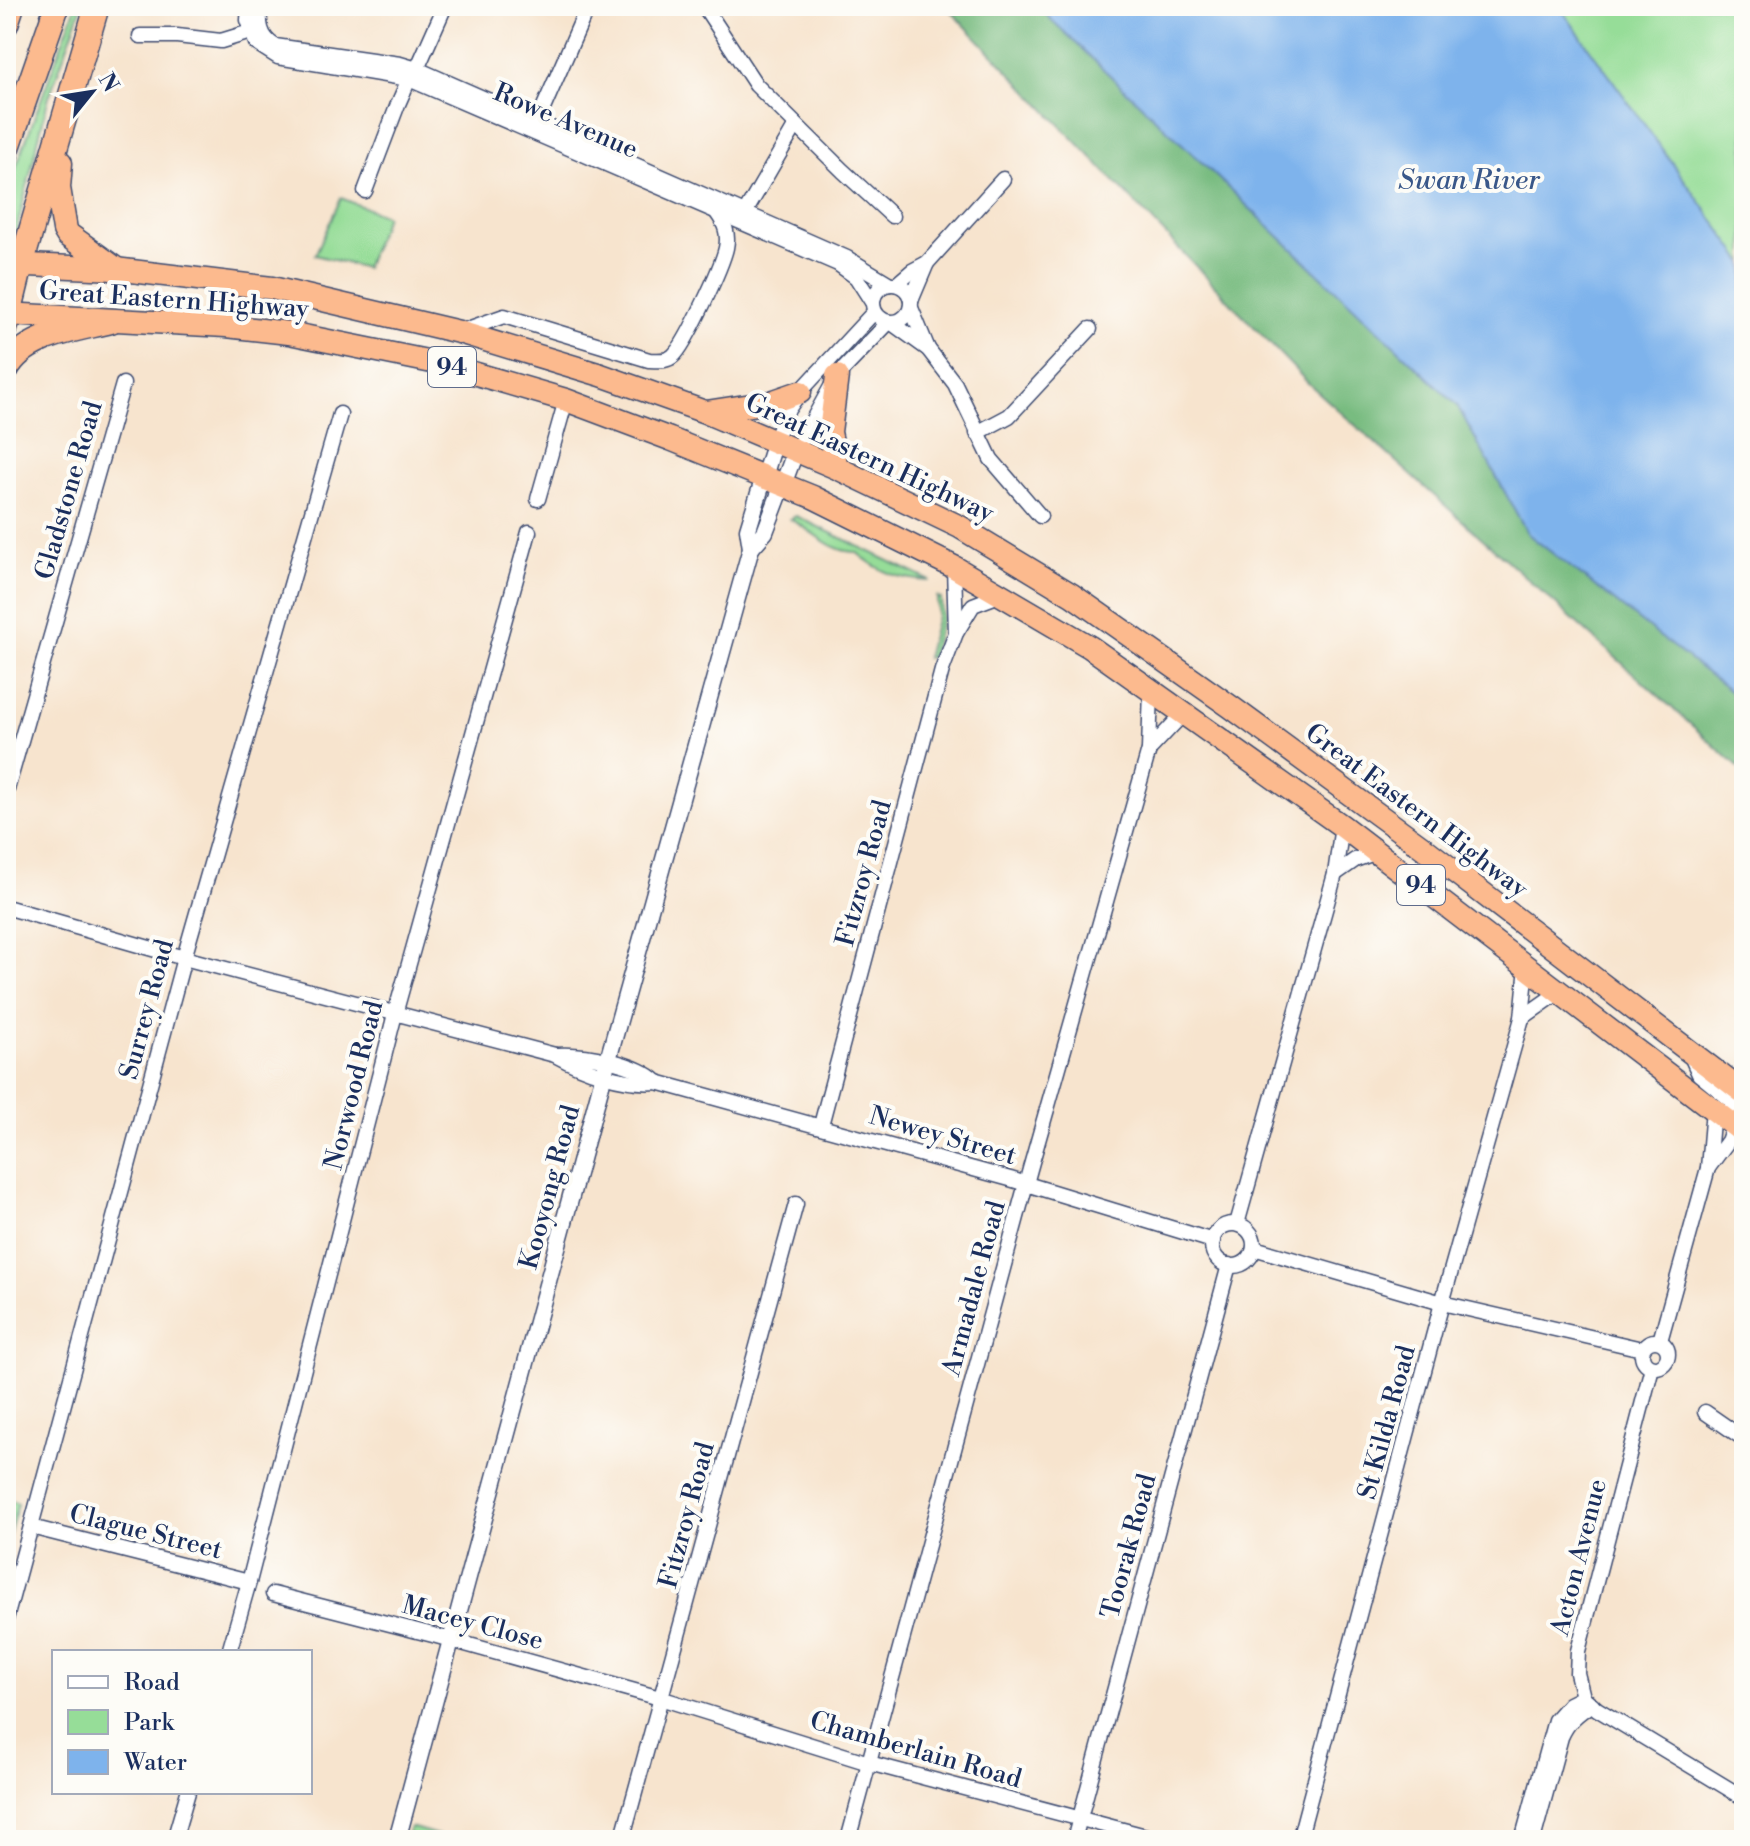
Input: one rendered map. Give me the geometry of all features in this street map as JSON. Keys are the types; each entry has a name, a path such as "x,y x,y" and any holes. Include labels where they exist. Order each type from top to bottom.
{"highway":[{"path":"6,24 12,6"},
{"path":"6,153 57,6"},
{"path":"7,318 14,264 64,117 97,6"},
{"path":"64,117 58,188 65,230 115,269"},
{"name":"Great Eastern Highway","path":"14,264 115,269 272,288 459,332 601,375 705,412 837,468 960,527 1072,595 1421,846 1744,1093"},
{"name":"Great Eastern Highway","path":"7,318 226,326 289,333 442,364 566,400 772,479 954,567 1090,647 1377,852 1739,1130"},
{"path":"6,370 11,360 24,349 41,341 111,321"},
{"path":"837,376 830,432 837,468"},
{"path":"705,412 771,402 800,392"}],"street":[{"path":"249,6 256,31"},
{"path":"256,31 260,6"},
{"path":"365,191 445,6"},
{"path":"536,125 588,6"},
{"path":"704,6 756,85 892,216"},
{"path":"140,36 221,41 256,31"},
{"name":"Rowe Avenue","path":"256,31 275,46 400,64 413,74 742,217 838,264 856,277 873,307"},
{"name":"Rowe Avenue","path":"536,125 716,211 742,217 847,258 894,284"},
{"path":"742,217 796,125"},
{"path":"775,441 787,411 873,307 878,289 894,284 927,263 1003,179"},
{"path":"459,332 504,316 649,360 665,361 674,355 687,335 726,249 727,232 716,211"},
{"path":"796,450 837,376 890,322 904,318 927,263"},
{"path":"894,284 907,291 928,349 955,384 977,433 997,467 1040,516"},
{"path":"873,307 880,319 890,322 928,349"},
{"path":"977,433 1009,416 1090,329"},
{"name":"Gladstone Road","path":"6,793 123,384"},
{"path":"538,499 566,400"},
{"name":"Surrey Road","path":"6,1619 184,958 340,414"},
{"name":"Kooyong Road","path":"397,1840 606,1068 751,548 765,532 775,441"},
{"name":"Kooyong Road","path":"772,479 796,450"},
{"name":"Norwood Road","path":"230,1650 395,1014 529,532"},
{"name":"Fitzroy Road","path":"954,567 956,633"},
{"name":"Fitzroy Road","path":"821,1125 942,670 956,633 973,605 1002,594"},
{"name":"Armadale Road","path":"848,1840 1026,1184 1149,750 1151,689"},
{"name":"Armadale Road","path":"1149,750 1184,713"},
{"path":"1237,1224 1335,874 1342,826"},
{"path":"1335,874 1355,860 1377,852"},
{"name":"Newey Street","path":"6,907 184,958 555,1055 573,1065 606,1068 644,1083 657,1082 821,1125 1213,1241"},
{"name":"St Kilda Road","path":"1299,1840 1442,1303 1522,1018 1527,966"},
{"path":"1522,1018 1559,992"},
{"path":"1690,1052 1699,1074 1735,1106 1738,1113 1739,1130 1708,1168"},
{"path":"1660,1341 1708,1168 1713,1109"},
{"name":"Fitzroy Road","path":"622,1840 796,1204"},
{"path":"1237,1224 1252,1236 1254,1248 1250,1257 1241,1264 1229,1265 1214,1252 1213,1241 1216,1232 1225,1225 1237,1224"},
{"path":"1254,1248 1442,1303 1642,1349"},
{"name":"Toorak Road","path":"1074,1840 1229,1265"},
{"path":"1642,1349 1649,1342 1660,1341"},
{"path":"1642,1349 1643,1360 1652,1367 1659,1367 1668,1355 1660,1341"},
{"name":"Acton Avenue","path":"1587,1701 1577,1673 1578,1651 1652,1367"},
{"path":"1705,1412 1744,1439"},
{"name":"Clague Street","path":"31,1527 249,1582"},
{"name":"Macey Close","path":"273,1594 660,1698"},
{"name":"Chamberlain Road","path":"660,1698 869,1763 1161,1840"},
{"path":"1533,1840 1561,1737 1567,1724 1587,1701"},
{"path":"1522,1840 1555,1720 1569,1704 1587,1701 1744,1798"},
{"path":"174,1840 187,1794"}],"green space":[{"path":"76,6 82,6 48,100 17,228 9,238 6,237 6,194"},
{"path":"946,6 1037,6 1457,405 1528,534 1744,702 1744,772 1308,383"},
{"path":"1559,6 1744,6 1744,263"},
{"path":"341,198 386,216 365,268 315,255"},
{"path":"796,516 930,581 899,576 873,565 856,552 838,549 790,519"},
{"path":"937,597 941,599 942,617 931,657 926,658 937,616"},
{"path":"6,1498 18,1503 6,1546"},
{"path":"410,1827 454,1840 406,1840"}],"water":[{"name":"Swan River","path":"1037,6 1559,6 1744,263 1744,702 1528,534 1457,405"}]}
